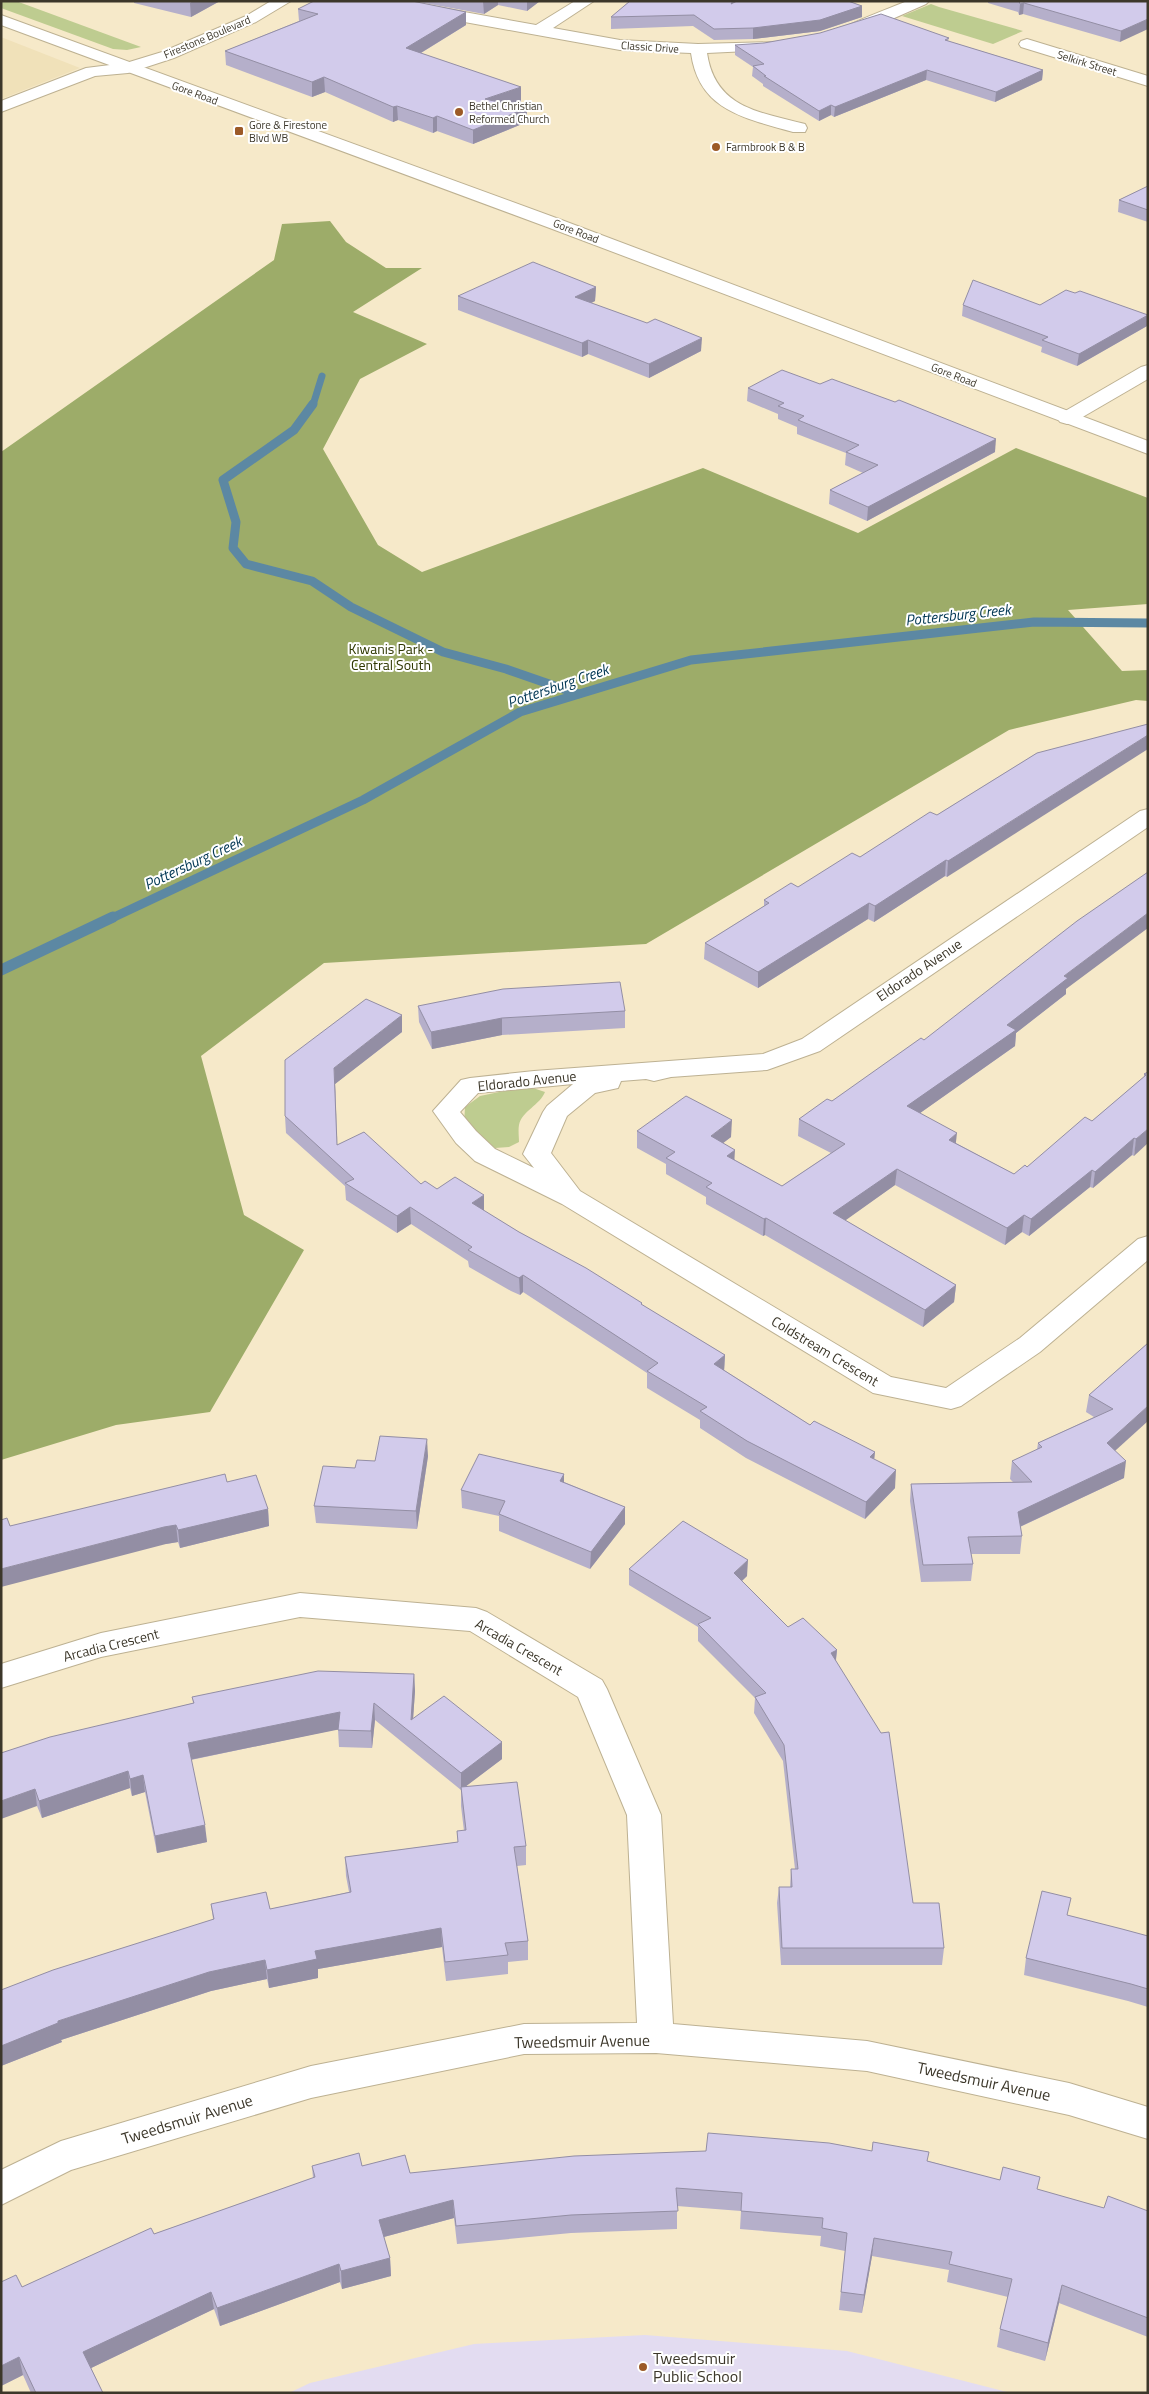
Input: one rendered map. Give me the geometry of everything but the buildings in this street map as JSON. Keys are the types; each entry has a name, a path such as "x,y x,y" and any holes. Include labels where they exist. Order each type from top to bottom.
{"street":[{"name":"Firestone Boulevard","path":"1,106 92,71 128,68 197,43 251,19 283,1"},
{"name":"Classic Drive","path":"376,1 620,44 698,50 785,43"},
{"path":"538,31 586,1"},
{"path":"832,34 868,24 921,1"},
{"name":"Gore Road","path":"1,20 553,223 1148,448"},
{"name":"Selkirk Street","path":"1027,44 1148,81"},
{"path":"698,50 701,70 709,88 729,104 756,115 799,128"},
{"name":"Firestone Boulevard","path":"104,85 113,82 128,68"},
{"path":"1,121 67,98"},
{"path":"1067,418 1148,371"},
{"name":"Eldorado Avenue","path":"572,1198 485,1154 466,1137 446,1111 470,1086 534,1078 767,1062 811,1045 850,1016 1148,816"},
{"name":"Eldorado Avenue","path":"572,1198 537,1154 556,1112 587,1086 670,1070"},
{"name":"Coldstream Crescent","path":"572,1198 883,1386 951,1399 1030,1345 1148,1245"},
{"name":"Arcadia Crescent","path":"1,1676 101,1645 300,1605 476,1620 591,1689 644,1815 656,2038"},
{"name":"Tweedsmuir Avenue","path":"1,2190 60,2157 311,2082 524,2039 656,2038 867,2056 1069,2098 1148,2123"}],"shaded area":[{"path":"1,37 80,68 1,99"},
{"name":"Tweedsmuir Public School","path":"645,2335 847,2351 1011,2393 289,2393 310,2383 474,2344"}],"green space":[{"path":"1,1 16,1 141,47 127,50 113,49 1,8"},
{"path":"931,4 1023,31 993,44 902,16"},
{"name":"Kiwanis Park - Central South","path":"330,221 346,242 386,268 422,268 353,312 427,344 360,379 323,449 378,545 422,572 703,468 858,533 1016,448 1148,498 1148,604 1068,610 1122,671 1148,670 1148,701 1136,700 1009,730 646,944 324,963 201,1056 244,1215 304,1250 210,1412 116,1425 1,1460 1,452 274,260 282,224"},
{"path":"518,1088 533,1088 545,1092 543,1097 521,1120 519,1142 509,1147 495,1148 464,1124 465,1107 480,1096"}],"waterway":[{"path":"313,405 322,376"},
{"path":"313,404 294,430 223,480 236,522 233,548 246,564 312,581 351,607 443,652 506,669 578,694"},
{"name":"Pottersburg Creek","path":"110,919 363,800 520,712 691,660 1034,622 1148,623"},
{"name":"Pottersburg Creek","path":"1,970 113,917"}],"place":[{"name":"Bethel Christian Reformed Church","path":"459,112"},
{"name":"Gore & Firestone Blvd WB","path":"239,131"},
{"name":"Farmbrook B & B","path":"716,147"},
{"name":"Tweedsmuir Public School","path":"643,2367"}]}
